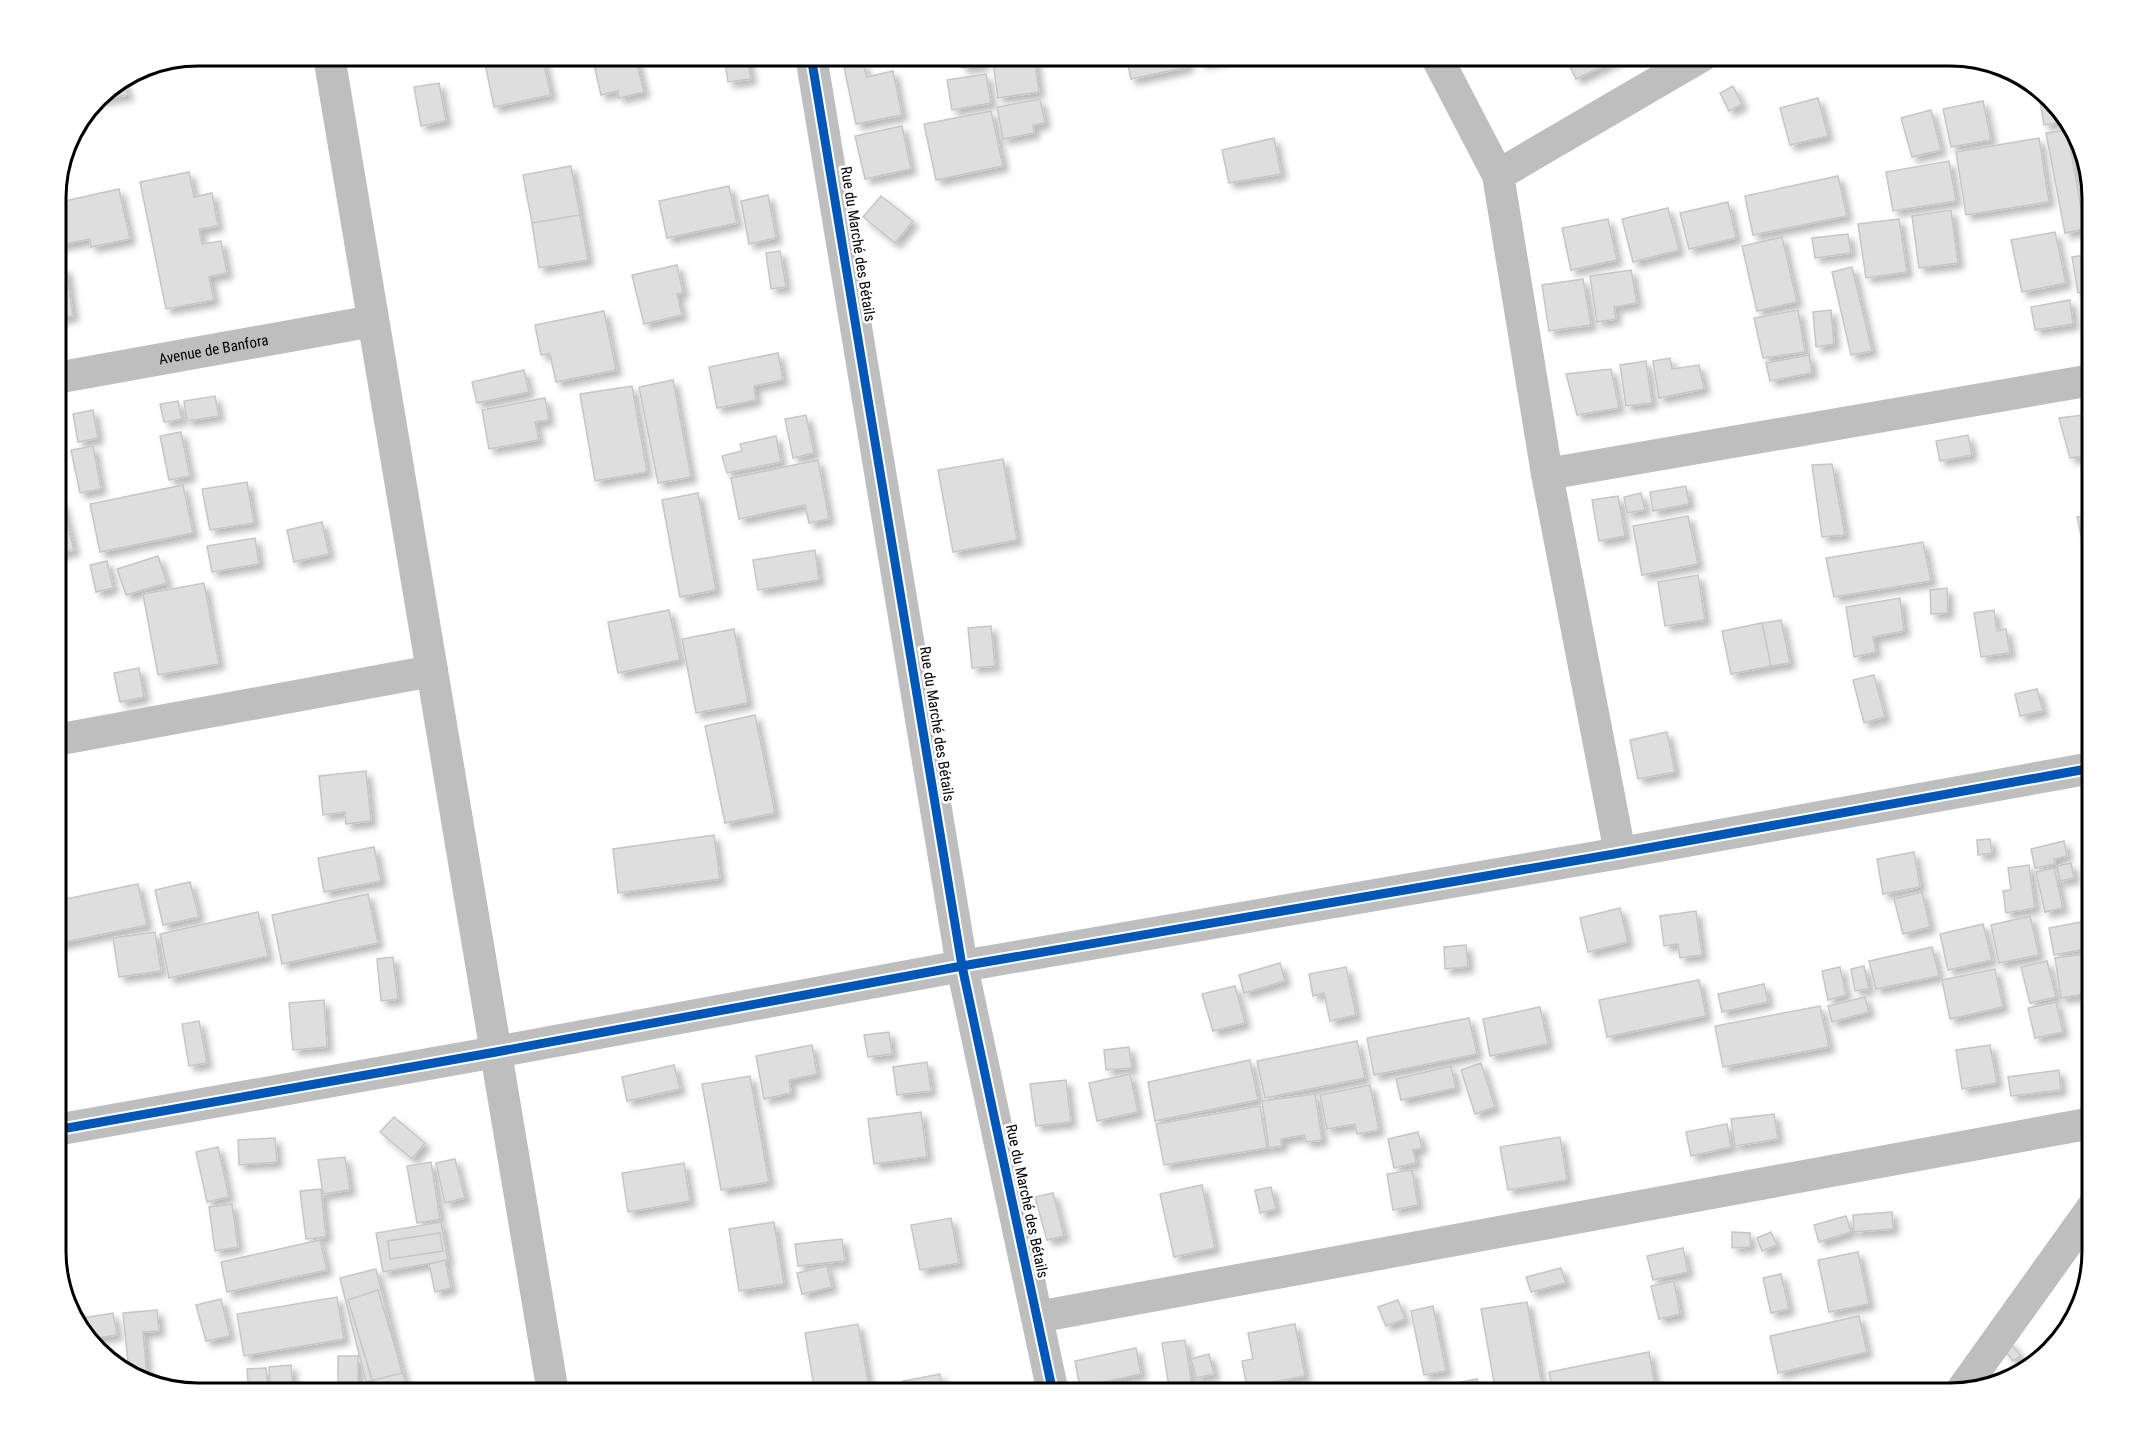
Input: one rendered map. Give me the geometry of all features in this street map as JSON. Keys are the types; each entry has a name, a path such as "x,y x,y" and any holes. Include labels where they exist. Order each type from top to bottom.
{"street":[{"path":"331,66 552,1383"},
{"name":"Rue du Marché des Bétails","path":"813,66 962,966 1051,1383"},
{"path":"1441,66 1498,175 1547,474 1620,853"},
{"path":"1498,175 1685,66"},
{"name":"Avenue de Banfora","path":"66,376 374,321"},
{"path":"1547,474 2082,382"},
{"path":"66,738 432,671"},
{"path":"66,1128 962,966 1620,853 2082,770"},
{"path":"1037,1317 2082,1125"},
{"path":"1968,1382 2082,1222"}],"building":[{"path":"486,66 544,66 551,95 494,107"},
{"path":"594,66 638,66 644,92 619,98 618,91 601,95"},
{"path":"726,66 749,66 751,79 728,82"},
{"path":"864,66 867,77 893,71 902,115 856,124 844,67"},
{"path":"993,66 1035,66 1039,92 998,98"},
{"path":"1128,66 1188,67 1131,79"},
{"path":"1570,66 1603,66 1576,79"},
{"path":"986,74 991,103 952,110 947,80"},
{"path":"439,83 446,121 421,126 414,87"},
{"path":"1733,86 1742,104 1729,111 1720,93"},
{"path":"126,88 128,95 113,97"},
{"path":"1818,98 1828,136 1790,145 1780,108"},
{"path":"1040,99 1045,123 1033,125 1034,133 1003,139 997,107"},
{"path":"1983,101 1991,140 1951,147 1943,109"},
{"path":"2040,102 2058,123 2044,125"},
{"path":"1931,110 1941,150 1912,157 1901,118"},
{"path":"991,111 1003,166 936,180 924,124"},
{"path":"902,126 911,169 865,179 855,136"},
{"path":"2063,131 2069,142 2082,212 2082,230 2065,233 2046,133"},
{"path":"1274,138 1281,174 1229,183 1222,150"},
{"path":"2039,138 2049,202 1966,215 1956,152"},
{"path":"1949,161 1956,201 1893,211 1886,172"},
{"path":"571,166 580,215 532,223 523,175"},
{"path":"189,172 194,197 212,193 218,226 199,229 202,244 221,241 227,273 209,277 214,300 166,309 140,182"},
{"path":"1838,176 1847,216 1753,235 1745,196"},
{"path":"729,186 737,223 667,238 659,201"},
{"path":"119,189 130,239 91,247 90,239 66,244 66,201"},
{"path":"768,195 776,238 749,244 741,201"},
{"path":"881,196 913,221 895,243 863,217"},
{"path":"1728,202 1736,238 1689,249 1680,213"},
{"path":"1668,208 1679,250 1633,262 1622,219"},
{"path":"1951,210 1958,263 1919,268 1912,216"},
{"path":"580,215 588,260 539,268 532,223"},
{"path":"1608,219 1617,260 1571,270 1562,228"},
{"path":"1899,219 1907,272 1866,278 1858,224"},
{"path":"2055,232 2066,283 2022,292 2011,240"},
{"path":"1848,234 1851,253 1815,258 1812,238"},
{"path":"1782,237 1797,302 1757,311 1742,246"},
{"path":"780,251 786,287 771,289 766,253"},
{"path":"2082,256 2082,292 2078,293 2072,257"},
{"path":"677,265 683,293 677,294 682,315 644,324 632,275"},
{"path":"1852,267 1872,351 1851,355 1832,272"},
{"path":"66,268 73,316 66,317"},
{"path":"1631,270 1637,303 1614,307 1616,319 1597,322 1590,276"},
{"path":"1583,279 1591,325 1549,331 1542,285"},
{"path":"2070,300 2073,324 2035,330 2031,307"},
{"path":"1798,310 1805,352 1763,358 1754,318"},
{"path":"1831,310 1834,344 1816,347 1813,312"},
{"path":"604,311 616,370 556,382 550,354 541,355 535,325"},
{"path":"778,353 783,380 754,386 756,400 717,408 709,367"},
{"path":"1809,355 1812,373 1770,381 1766,363"},
{"path":"1670,358 1672,369 1699,365 1704,389 1659,398 1653,361"},
{"path":"1646,361 1652,403 1626,406 1620,365"},
{"path":"1611,369 1619,408 1577,415 1566,374"},
{"path":"524,370 529,392 477,403 472,382"},
{"path":"673,380 691,477 658,483 639,387"},
{"path":"632,386 647,472 595,481 580,394"},
{"path":"215,396 219,416 187,421 184,401"},
{"path":"545,398 549,420 535,422 539,440 489,449 482,410"},
{"path":"178,401 182,419 164,422 160,404"},
{"path":"93,410 98,438 78,442 73,414"},
{"path":"806,415 814,453 793,458 785,419"},
{"path":"2082,415 2082,456 2070,458 2059,418"},
{"path":"181,432 190,476 169,480 160,436"},
{"path":"1968,435 1972,455 1940,461 1936,441"},
{"path":"776,436 781,462 727,473 722,456 742,451 740,444"},
{"path":"93,446 101,489 80,493 71,450"},
{"path":"1003,459 1017,540 953,552 938,470"},
{"path":"818,460 829,519 809,523 805,505 739,519 731,478"},
{"path":"1832,464 1845,535 1822,537 1812,465"},
{"path":"247,482 254,523 210,530 202,489"},
{"path":"183,485 193,533 100,552 90,504"},
{"path":"1686,486 1689,504 1653,511 1650,492"},
{"path":"698,493 716,590 680,597 662,500"},
{"path":"1641,493 1645,510 1627,513 1624,497"},
{"path":"1618,496 1625,536 1599,541 1592,500"},
{"path":"1688,516 1698,564 1642,575 1633,526"},
{"path":"2082,516 2082,540 2077,517"},
{"path":"66,518 74,550 66,552"},
{"path":"322,522 329,554 294,562 287,530"},
{"path":"255,538 259,564 212,572 207,546"},
{"path":"1923,542 1931,581 1834,597 1826,558"},
{"path":"815,550 819,580 758,590 753,560"},
{"path":"158,556 167,583 126,595 117,569"},
{"path":"107,561 113,588 96,592 90,565"},
{"path":"1698,575 1705,620 1665,626 1658,582"},
{"path":"204,583 219,664 158,675 143,594"},
{"path":"1947,588 1948,613 1931,614 1930,590"},
{"path":"1900,598 1904,631 1873,637 1876,652 1854,657 1846,607"},
{"path":"669,610 680,660 618,673 608,622"},
{"path":"1994,610 1997,631 2006,629 2010,653 1981,657 1974,613"},
{"path":"1781,620 1790,663 1771,666 1762,623"},
{"path":"1762,623 1771,666 1731,674 1722,631"},
{"path":"991,626 995,666 972,668 968,628"},
{"path":"734,629 748,703 696,713 682,639"},
{"path":"139,668 144,697 120,702 114,673"},
{"path":"1874,675 1885,717 1864,723 1853,680"},
{"path":"2037,689 2043,711 2020,716 2015,694"},
{"path":"755,715 775,813 725,823 705,726"},
{"path":"1667,732 1675,772 1638,779 1630,740"},
{"path":"366,771 371,821 346,824 345,812 323,815 319,776"},
{"path":"714,835 720,879 618,893 613,849"},
{"path":"1990,839 1992,853 1978,855 1977,840"},
{"path":"2064,841 2067,856 2054,859 2055,864 2035,868 2031,849"},
{"path":"374,847 381,881 324,892 318,858"},
{"path":"1914,852 1920,887 1883,894 1877,859"},
{"path":"2071,863 2074,878 2060,881 2057,866"},
{"path":"2029,865 2035,908 2006,913 2003,891 2011,890 2008,868"},
{"path":"2054,868 2063,908 2045,912 2036,872"},
{"path":"190,882 199,917 163,925 155,890"},
{"path":"138,884 147,925 66,942 66,899"},
{"path":"1922,892 1930,927 1903,934 1894,899"},
{"path":"368,894 378,943 282,964 272,915"},
{"path":"1620,908 1628,942 1588,952 1580,918"},
{"path":"1696,911 1702,955 1680,958 1678,944 1664,946 1660,916"},
{"path":"258,912 268,956 169,978 160,934"},
{"path":"2030,916 2039,955 1999,963 1991,925"},
{"path":"2082,922 2082,950 2054,955 2049,928"},
{"path":"1983,924 1992,960 1948,970 1940,934"},
{"path":"155,932 161,971 119,977 113,938"},
{"path":"1466,945 1468,967 1445,969 1444,947"},
{"path":"1932,947 1939,976 1876,989 1869,961"},
{"path":"2082,954 2082,995 2061,998 2055,958"},
{"path":"393,957 398,999 381,1001 377,959"},
{"path":"2047,961 2056,997 2030,1003 2021,967"},
{"path":"1280,963 1285,981 1244,993 1239,975"},
{"path":"1864,966 1869,989 1855,991 1851,969"},
{"path":"1346,967 1356,1015 1330,1021 1324,993 1313,996 1309,974"},
{"path":"1840,967 1846,995 1828,1000 1822,971"},
{"path":"1995,969 2003,1007 1950,1019 1942,980"},
{"path":"1699,980 1706,1016 1607,1037 1599,1000"},
{"path":"1764,984 1768,1002 1722,1012 1718,994"},
{"path":"1235,986 1245,1023 1213,1031 1202,994"},
{"path":"1865,997 1869,1012 1832,1022 1828,1006"},
{"path":"324,1000 327,1047 293,1050 289,1003"},
{"path":"2056,1002 2063,1032 2035,1038 2028,1008"},
{"path":"1820,1006 1829,1047 1723,1067 1715,1026"},
{"path":"1540,1007 1548,1044 1490,1056 1483,1019"},
{"path":"1469,1018 1477,1054 1374,1075 1367,1038"},
{"path":"199,1021 207,1063 189,1066 182,1024"},
{"path":"889,1032 892,1054 868,1057 864,1035"},
{"path":"1357,1041 1365,1078 1265,1098 1257,1061"},
{"path":"812,1045 817,1074 789,1080 791,1093 764,1099 756,1056"},
{"path":"1990,1045 1997,1083 1962,1089 1956,1050"},
{"path":"1129,1047 1132,1068 1106,1070 1104,1050"},
{"path":"1250,1060 1258,1100 1155,1121 1148,1082"},
{"path":"927,1062 931,1091 897,1095 893,1067"},
{"path":"1481,1063 1495,1107 1475,1114 1461,1070"},
{"path":"674,1065 680,1089 627,1101 622,1077"},
{"path":"1451,1066 1456,1088 1401,1100 1396,1079"},
{"path":"2059,1070 2061,1090 2011,1096 2008,1077"},
{"path":"1130,1074 1138,1112 1097,1121 1089,1083"},
{"path":"750,1076 769,1182 721,1190 702,1084"},
{"path":"1066,1080 1071,1122 1036,1126 1030,1084"},
{"path":"1370,1085 1379,1130 1357,1134 1355,1124 1327,1129 1320,1095"},
{"path":"1315,1094 1322,1140 1306,1142 1304,1135 1281,1139 1282,1146 1269,1148 1262,1101"},
{"path":"1260,1106 1267,1148 1164,1165 1156,1124"},
{"path":"921,1112 927,1157 874,1164 868,1119"},
{"path":"1774,1114 1778,1139 1735,1146 1731,1119"},
{"path":"394,1117 425,1143 412,1159 380,1132"},
{"path":"1727,1124 1731,1147 1691,1156 1686,1132"},
{"path":"1418,1132 1422,1148 1413,1150 1416,1163 1394,1168 1388,1139"},
{"path":"1560,1137 1567,1180 1508,1190 1500,1147"},
{"path":"275,1138 277,1162 239,1165 238,1140"},
{"path":"218,1147 229,1197 207,1202 196,1152"},
{"path":"345,1157 350,1190 323,1194 318,1160"},
{"path":"455,1159 465,1198 445,1203 436,1163"},
{"path":"431,1162 440,1219 417,1223 407,1166"},
{"path":"684,1163 690,1201 628,1212 622,1173"},
{"path":"1412,1170 1418,1205 1393,1210 1387,1174"},
{"path":"1202,1185 1215,1248 1174,1257 1160,1194"},
{"path":"1271,1187 1276,1209 1260,1213 1255,1190"},
{"path":"321,1189 326,1237 306,1239 300,1191"},
{"path":"1053,1193 1064,1236 1047,1240 1035,1197"},
{"path":"232,1204 238,1247 215,1251 209,1207"},
{"path":"1892,1212 1893,1229 1854,1232 1853,1215"},
{"path":"1846,1216 1851,1232 1819,1242 1814,1225"},
{"path":"951,1218 959,1263 920,1270 911,1225"},
{"path":"441,1222 448,1260 383,1272 376,1233"},
{"path":"774,1222 784,1284 739,1291 729,1229"},
{"path":"1732,1232 1750,1233 1750,1247 1732,1248"},
{"path":"1771,1232 1777,1245 1762,1251 1757,1238"},
{"path":"440,1233 443,1251 390,1259 388,1241"},
{"path":"842,1239 845,1261 798,1266 795,1244"},
{"path":"320,1240 327,1270 227,1292 221,1262"},
{"path":"1683,1248 1688,1272 1653,1280 1647,1256"},
{"path":"1858,1252 1869,1304 1829,1312 1818,1260"},
{"path":"445,1260 451,1288 435,1292 429,1264"},
{"path":"827,1266 832,1287 802,1294 797,1273"},
{"path":"1561,1268 1566,1283 1531,1292 1526,1277"},
{"path":"376,1269 402,1373 366,1382 340,1278"},
{"path":"1781,1274 1789,1309 1771,1313 1763,1278"},
{"path":"1674,1281 1680,1314 1659,1319 1651,1286"},
{"path":"378,1290 406,1383 373,1383 348,1300"},
{"path":"337,1297 344,1339 244,1356 237,1314"},
{"path":"221,1299 230,1336 206,1341 196,1305"},
{"path":"1398,1300 1405,1319 1386,1326 1378,1307"},
{"path":"1527,1302 1541,1383 1494,1383 1481,1309"},
{"path":"1433,1306 1446,1371 1424,1375 1411,1311"},
{"path":"157,1310 159,1331 143,1332 147,1373 128,1363 123,1313"},
{"path":"113,1313 117,1335 99,1338 84,1318"},
{"path":"1859,1316 1867,1352 1778,1373 1770,1336"},
{"path":"858,1324 868,1383 813,1383 805,1333"},
{"path":"1295,1324 1305,1376 1268,1383 1246,1383 1242,1361 1253,1359 1248,1333"},
{"path":"1185,1340 1191,1383 1168,1383 1162,1343"},
{"path":"2009,1341 2021,1356 2013,1361 2001,1346"},
{"path":"1136,1348 1141,1374 1099,1383 1079,1383 1075,1361"},
{"path":"1649,1352 1655,1383 1551,1383 1549,1372"},
{"path":"1209,1354 1214,1374 1196,1378 1191,1359"},
{"path":"338,1356 358,1356 358,1383 338,1383"},
{"path":"291,1365 292,1383 270,1383 269,1367"},
{"path":"266,1368 268,1383 248,1383 247,1369"},
{"path":"940,1374 942,1383 904,1383 903,1381"},
{"path":"1477,1379 1478,1383 1457,1383"}],"cycle path":[{"path":"813,66 962,966 1051,1383"},
{"path":"66,1128 962,966 1620,853 2082,770"}]}
